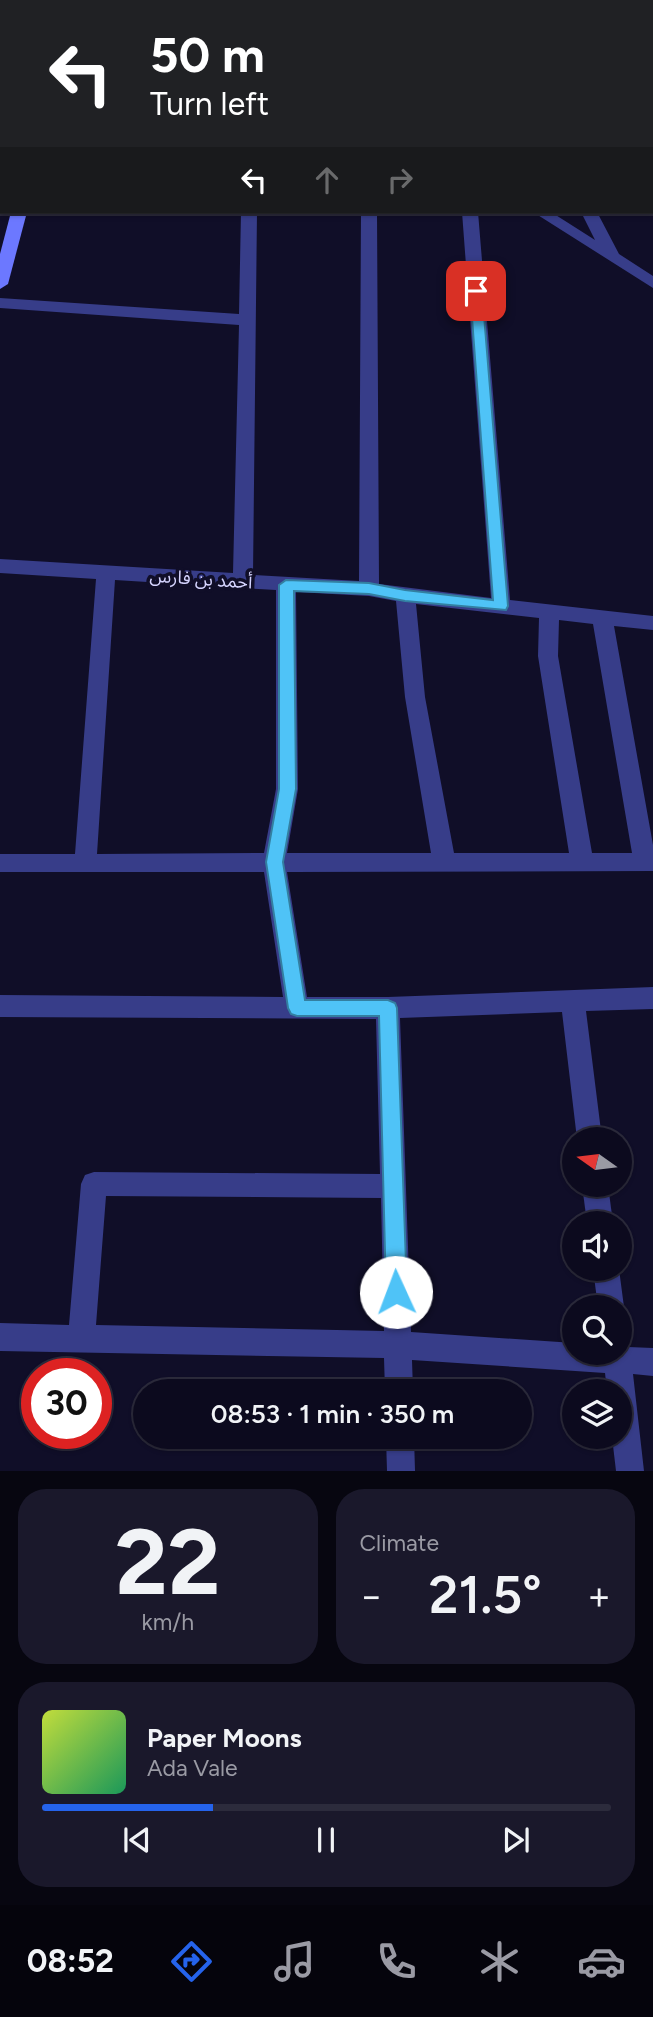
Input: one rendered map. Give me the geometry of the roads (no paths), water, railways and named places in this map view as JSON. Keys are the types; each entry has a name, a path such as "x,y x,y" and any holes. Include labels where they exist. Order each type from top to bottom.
{"street":[{"path":"0,284 18,214"},
{"path":"243,582 249,214"},
{"path":"369,214 369,589"},
{"path":"470,214 500,606"},
{"path":"544,214 653,282"},
{"path":"590,214 612,256"},
{"path":"0,303 247,320"},
{"name":"أحمد بن فارس","path":"0,565 369,589 405,596 653,623"},
{"path":"85,863 106,573"},
{"path":"286,585 287,789 274,862 297,1008"},
{"path":"405,596 415,697 444,862"},
{"path":"549,611 548,656 582,862"},
{"path":"0,863 649,862 602,618"},
{"path":"0,1006 388,1008 653,998"},
{"path":"573,1003 588,1127"},
{"path":"388,1008 399,1379"},
{"path":"81,1339 94,1184 394,1186"},
{"path":"0,1337 398,1345 562,1353"},
{"path":"632,1358 653,1362"},
{"path":"618,1365 630,1471"},
{"path":"400,1449 401,1471"}]}
